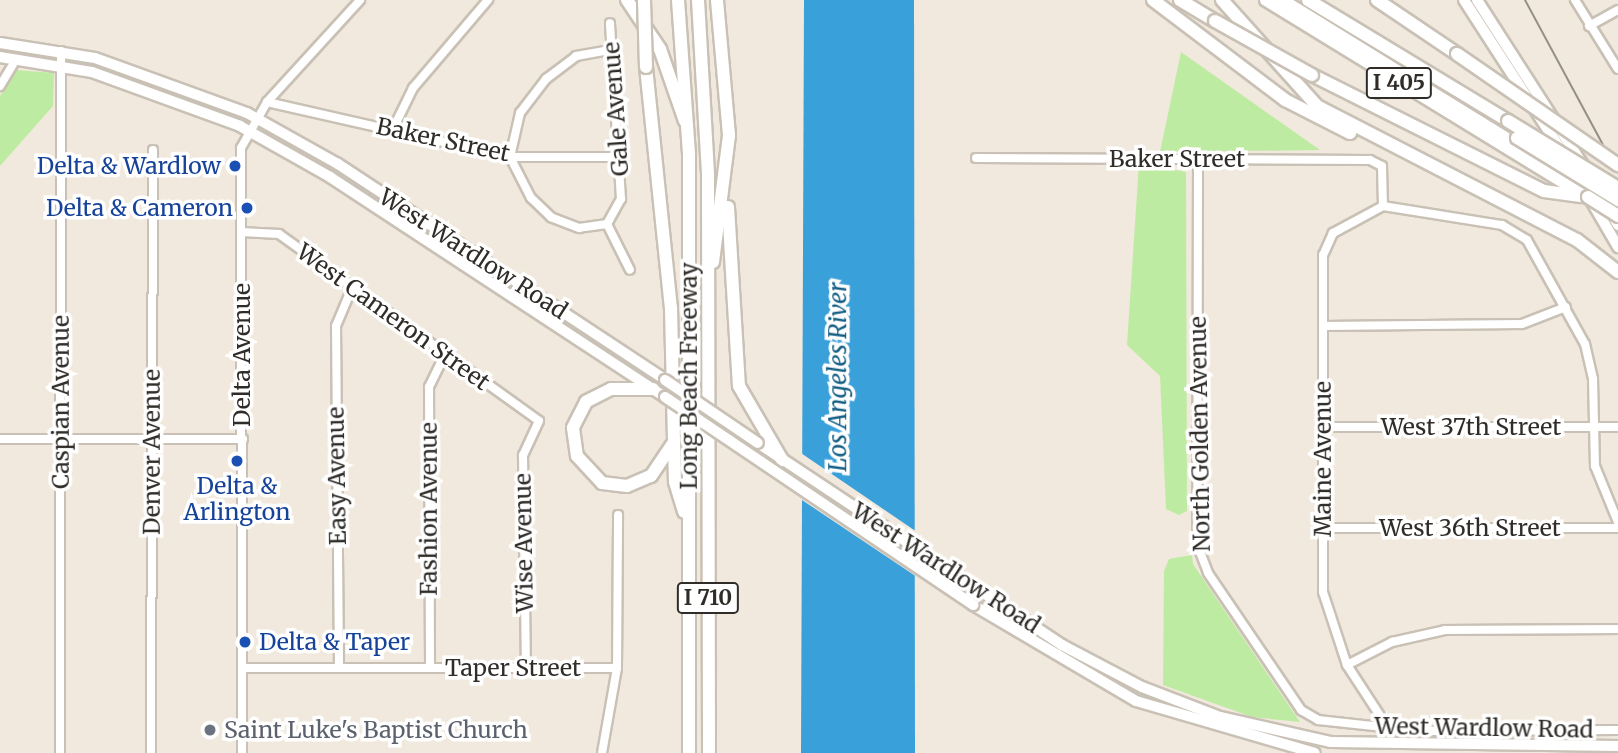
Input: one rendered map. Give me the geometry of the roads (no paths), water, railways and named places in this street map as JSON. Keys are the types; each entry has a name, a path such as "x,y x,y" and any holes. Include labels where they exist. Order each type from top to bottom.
{"highway":[{"path":"627,0 660,49 688,129"},
{"path":"644,0 646,68 671,308 675,482 689,527"},
{"name":"Long Beach Freeway","path":"678,0 688,129 689,753"},
{"name":"Long Beach Freeway","path":"698,0 707,118 709,753"},
{"path":"717,0 724,40"},
{"path":"724,0 726,198 734,242 736,369 744,398 782,460"},
{"path":"1153,0 1302,111 1447,175"},
{"path":"1180,0 1312,75 1544,191 1588,197"},
{"path":"1222,0 1305,96 1447,175 1577,240 1618,272"},
{"name":"I 405","path":"1266,0 1618,216"},
{"path":"1282,0 1618,207"},
{"path":"1292,0 1618,200"},
{"name":"I 405","path":"1308,0 1618,188"},
{"path":"1377,0 1618,164"},
{"path":"708,290 726,198"},
{"path":"653,389 611,389 586,402 573,428 577,456 602,483 627,486 651,476 673,442"}],"main road":[{"path":"1464,0 1535,104 1618,247"},
{"path":"1477,0 1545,98 1618,225"},
{"name":"West Wardlow Road","path":"0,43 61,51 170,80 256,118 338,164 981,593 1142,687 1220,717 1331,742 1618,746"},
{"name":"West Wardlow Road","path":"0,57 61,66 165,94 249,131 653,389 973,605 1136,701 1315,753"}],"street":[{"name":"Delta Avenue","path":"242,753 241,148 267,102 360,0"},
{"path":"393,128 413,88 488,0"},
{"path":"1575,0 1618,69"},
{"path":"1589,26 1618,10"},
{"name":"Gale Avenue","path":"607,224 621,199 610,23"},
{"path":"610,50 576,56 546,79 520,113 510,157 531,198 551,217 579,228 607,224 630,270"},
{"name":"Caspian Avenue","path":"60,753 61,51"},
{"path":"0,86 16,59"},
{"name":"Baker Street","path":"267,102 393,128 510,157 620,157"},
{"name":"Denver Avenue","path":"151,753 153,150"},
{"name":"Baker Street","path":"976,158 1378,162 1383,206"},
{"name":"North Golden Avenue","path":"1198,159 1197,544 1208,573 1309,718"},
{"path":"1383,206 1480,220 1520,233 1566,307 1591,362 1595,466 1618,522"},
{"name":"Maine Avenue","path":"1383,206 1344,225 1327,244 1323,326 1323,592 1347,665 1388,728"},
{"name":"West Cameron Street","path":"242,232 279,234 539,421"},
{"name":"Easy Avenue","path":"339,668 336,326 352,288"},
{"path":"1323,326 1522,324 1566,307"},
{"name":"Fashion Avenue","path":"430,668 429,387 445,354"},
{"name":"Wise Avenue","path":"526,668 523,455 539,421"},
{"name":"West 37th Street","path":"1323,427 1618,427"},
{"path":"0,439 243,439"},
{"path":"602,753 617,668 618,515"},
{"name":"West 36th Street","path":"1323,528 1618,528"},
{"path":"1347,665 1392,642 1445,630 1618,629"},
{"name":"Taper Street","path":"242,668 617,668"},
{"name":"West Wardlow Road","path":"1309,718 1388,728 1618,730"}],"water":[{"name":"Los Angeles River","path":"804,0 914,0 915,753 801,753"}],"tram line":[{"path":"1525,0 1618,173"}],"place":[{"name":"Delta & Wardlow","path":"235,166"},
{"name":"Delta & Cameron","path":"247,208"},
{"name":"Delta & Arlington","path":"237,461"},
{"name":"Delta & Taper","path":"245,642"},
{"name":"Saint Luke's Baptist Church","path":"210,730"}]}
